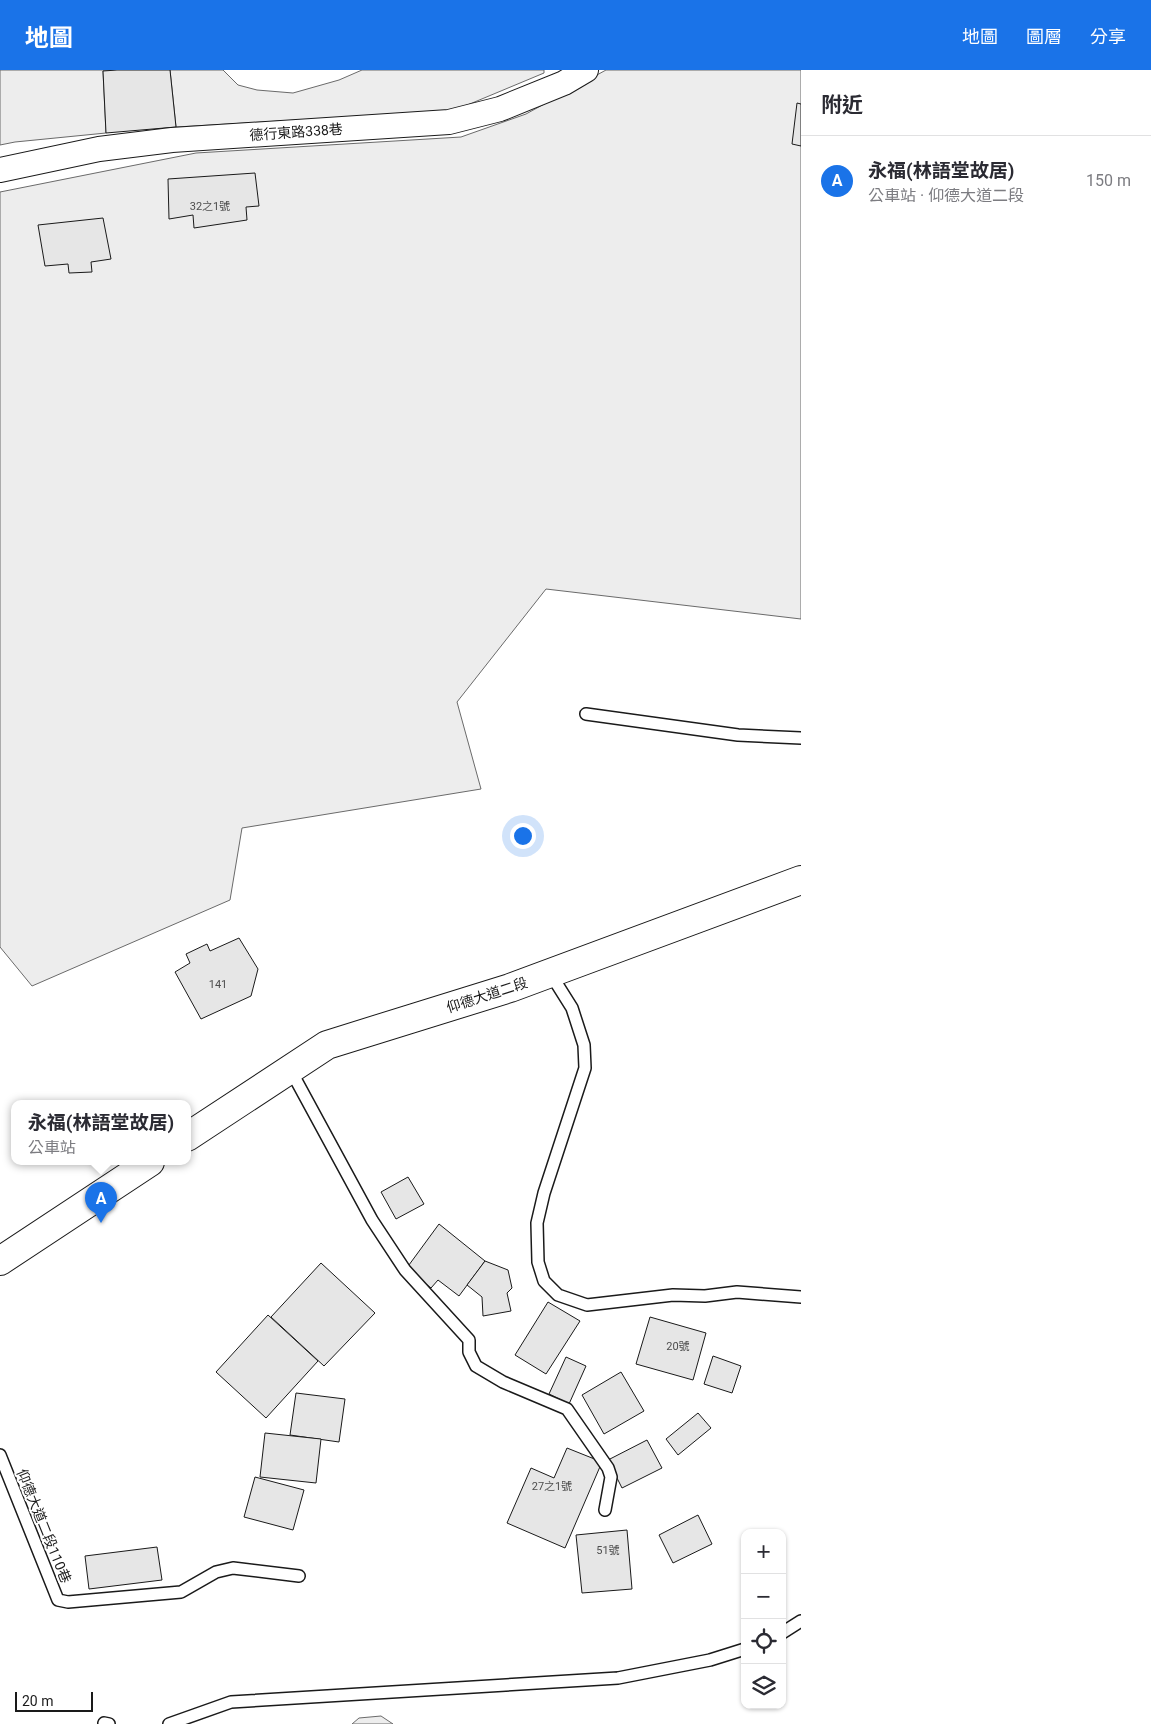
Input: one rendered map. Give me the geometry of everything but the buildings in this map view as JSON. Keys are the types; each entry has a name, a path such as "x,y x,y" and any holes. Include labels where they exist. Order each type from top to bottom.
{"main road":[{"name":"仰德大道二段","path":"191,1134 327,1045 510,988 801,880"},
{"path":"0,1261 145,1165"}],"street":[{"name":"德行東路338巷","path":"0,170 99,149 172,140 449,122 500,109 564,82 586,70"}],"lane":[{"path":"586,714 738,735 801,738"},
{"path":"550,973 572,1008 584,1045 585,1068 544,1193 537,1223 538,1262 544,1281 558,1295 587,1305 673,1295 705,1296 737,1292 801,1297"},
{"path":"290,1069 372,1220 405,1270 468,1340 469,1352 476,1366 503,1382 567,1409 608,1468 611,1477 605,1510"},
{"name":"仰德大道二段110巷","path":"0,1455 58,1600 68,1602 181,1592 216,1572 233,1568 298,1576"},
{"path":"786,1630 801,1621"},
{"path":"169,1724 231,1702 618,1678 710,1660 741,1650"}],"shaded area":[{"path":"0,70 117,70 103,71 106,133 0,145"},
{"path":"170,70 223,70 238,85 257,90 293,93 339,80 362,70 544,70 544,73 453,111 176,127"},
{"path":"606,70 801,70 801,619 546,589 457,702 481,789 242,828 230,900 32,986 0,947 0,192 196,153 461,137 526,114"},
{"path":"381,1716 393,1724 352,1724 359,1718"}],"place":[{"name":"永福(林語堂故居)","path":"101,1223"}]}
